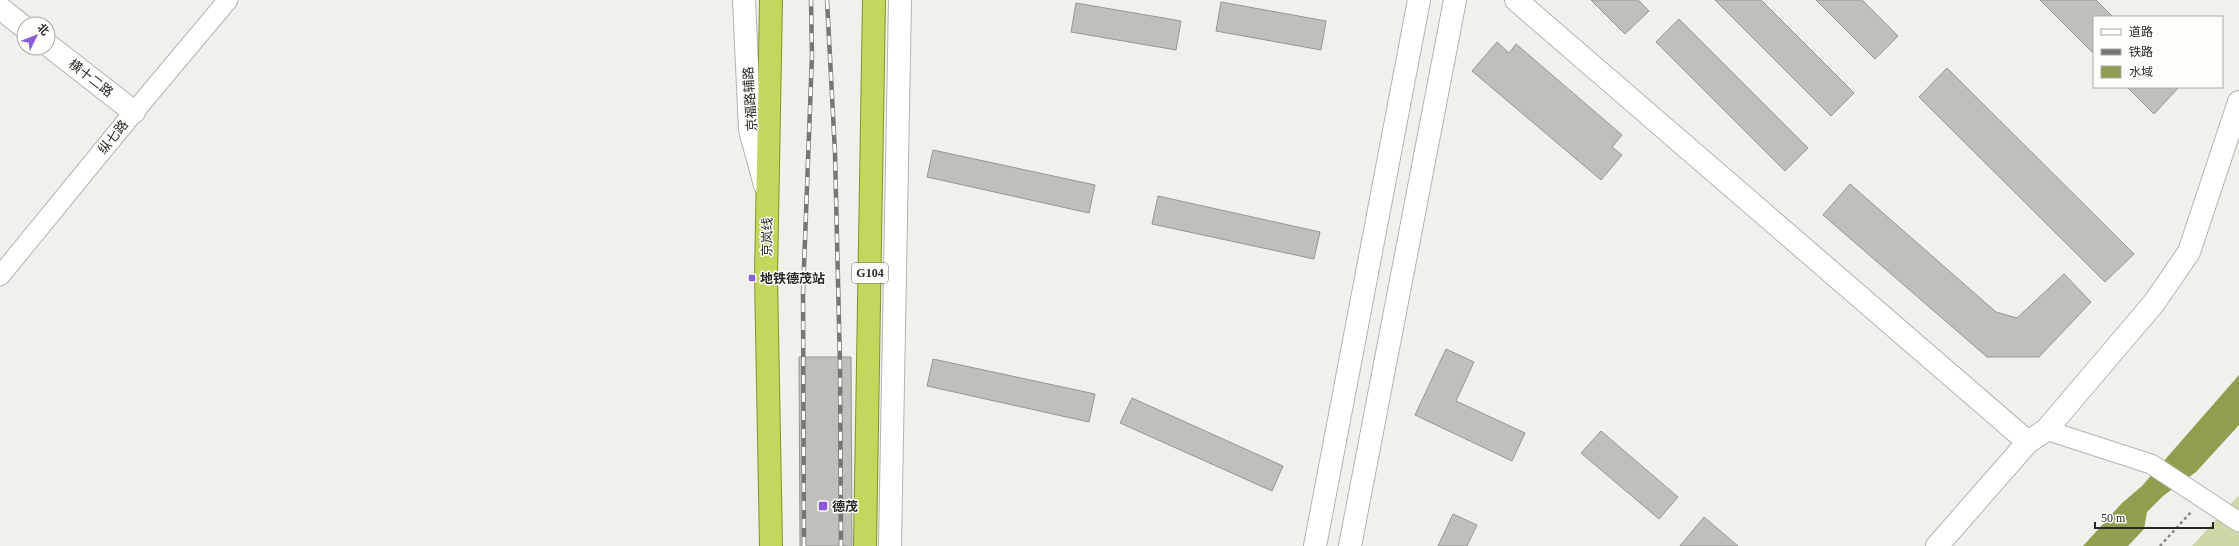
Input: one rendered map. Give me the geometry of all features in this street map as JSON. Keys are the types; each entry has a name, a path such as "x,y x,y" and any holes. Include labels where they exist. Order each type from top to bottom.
{"highway":[{"name":"京岚线","path":"771,0 766,276 771,546"},
{"name":"G104","path":"865,546 874,0"}],"street":[{"name":"纵七路","path":"0,276 228,0"},
{"name":"京福路辅路","path":"744,0 750,130 768,195"},
{"path":"890,546 900,0"},
{"path":"1315,546 1419,0"},
{"path":"1350,546 1455,0"},
{"path":"1516,0 2037,436 2150,464 2239,522"},
{"path":"0,8 16,21"},
{"name":"横十二路","path":"56,51 134,112"},
{"path":"1937,546 2037,436 2154,302 2189,252 2239,102"}],"path":[{"path":"2160,546 2203,498"}],"shaded area":[{"path":"2239,495 2239,546 2192,546"}],"water":[{"path":"2239,375 2239,425 2196,472 2163,496 2147,512 2144,529 2128,546 2083,546 2122,503 2142,486"}],"building":[{"path":"1591,0 1638,0 1649,11 1625,34"},
{"path":"1715,0 1761,0 1854,93 1831,116"},
{"path":"1816,0 1862,0 1898,36 1875,59"},
{"path":"2040,0 2096,0 2112,16 2093,16 2093,53"},
{"path":"1221,2 1326,21 1321,50 1216,31"},
{"path":"1076,3 1181,21 1176,50 1071,32"},
{"path":"1679,19 1808,148 1785,171 1656,42"},
{"path":"1497,42 1509,53 1516,44 1622,135 1612,147 1622,155 1601,180 1472,71"},
{"path":"1947,68 2134,254 2105,282 1919,97"},
{"path":"2128,88 2178,88 2154,114"},
{"path":"933,150 1095,185 1089,213 927,177"},
{"path":"1850,184 1996,312 2017,318 2064,274 2091,302 2039,357 1987,357 1823,215"},
{"path":"1158,196 1320,232 1314,259 1152,224"},
{"path":"1446,349 1474,362 1456,401 1525,433 1512,461 1415,415"},
{"name":"德茂","path":"799,357 851,357 852,546 800,546"},
{"path":"933,359 1095,394 1089,422 927,386"},
{"path":"1132,398 1283,466 1272,491 1120,423"},
{"path":"1601,431 1678,497 1659,519 1581,453"},
{"path":"1453,514 1477,525 1467,546 1438,546"},
{"path":"1704,517 1738,546 1680,546"}],"railway":[{"path":"804,546 803,293 812,55 811,0"},
{"path":"827,0 835,153 840,366 841,546"}],"place":[{"name":"地铁德茂站","path":"752,278"},
{"name":"德茂","path":"823,506"}]}
